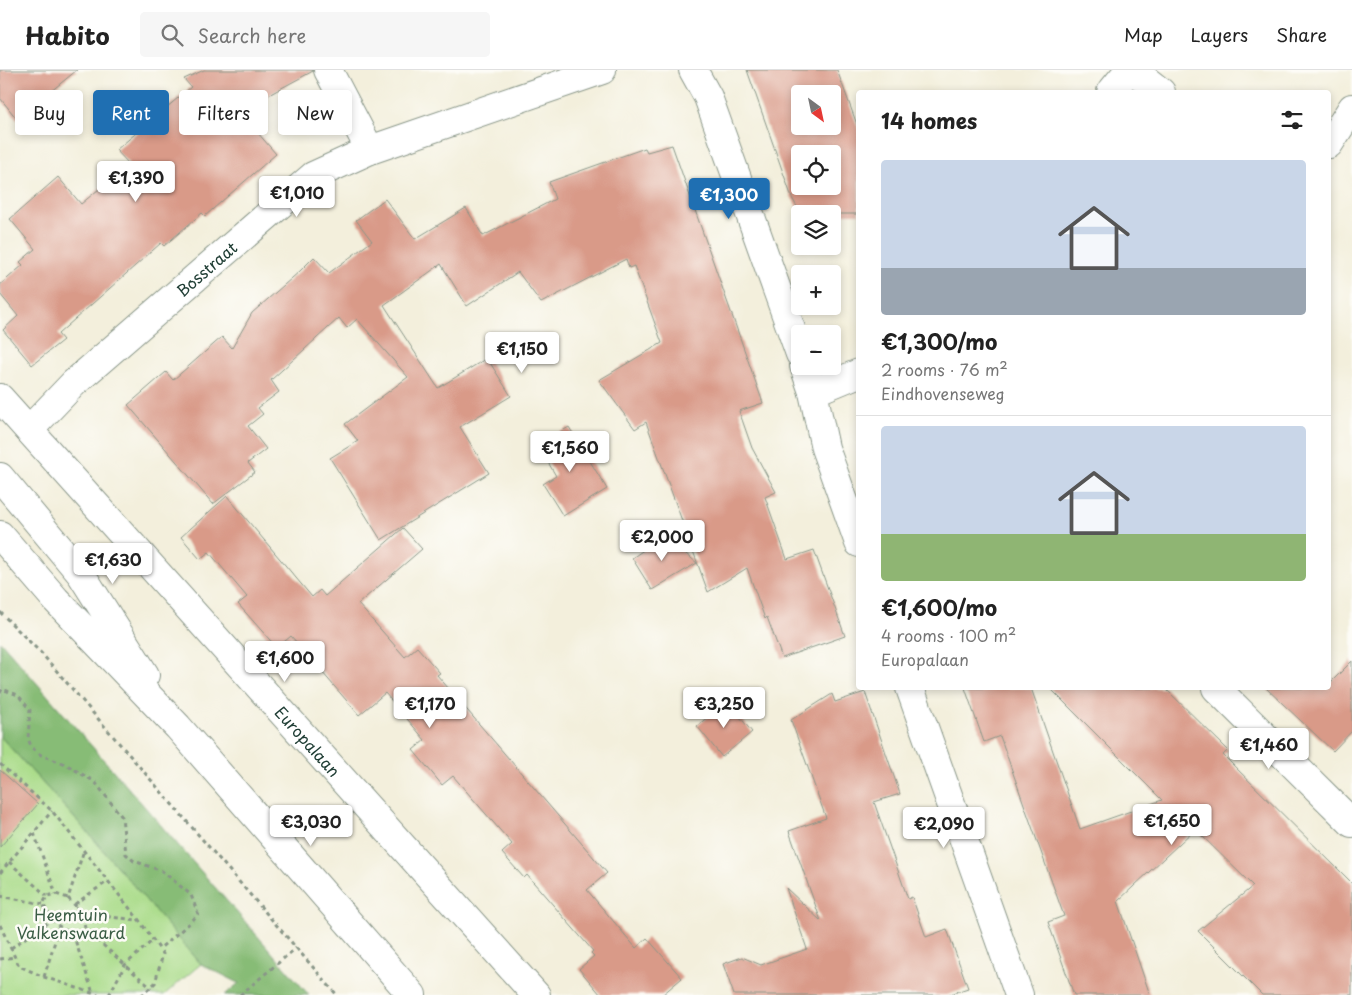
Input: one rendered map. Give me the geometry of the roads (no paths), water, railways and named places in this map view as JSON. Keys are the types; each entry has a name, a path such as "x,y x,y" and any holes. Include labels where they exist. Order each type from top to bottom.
{"street":[{"path":"328,70 370,150"},
{"name":"Bosstraat","path":"29,430 74,383 313,176 370,150 602,70"},
{"path":"693,70 708,97 791,329"},
{"path":"1113,90 1131,70 1157,90"},
{"path":"1331,141 1352,108"},
{"path":"813,392 856,374"},
{"path":"807,375 813,392 825,448 856,536"},
{"name":"Europalaan","path":"0,398 536,995"},
{"path":"0,477 81,574 178,727"},
{"path":"0,535 56,600 178,727 412,995"},
{"path":"911,690 1019,995"},
{"path":"1218,690 1352,823"}],"park label":[{"name":"Heemtuin Valkenswaard","path":"71,923"}]}
